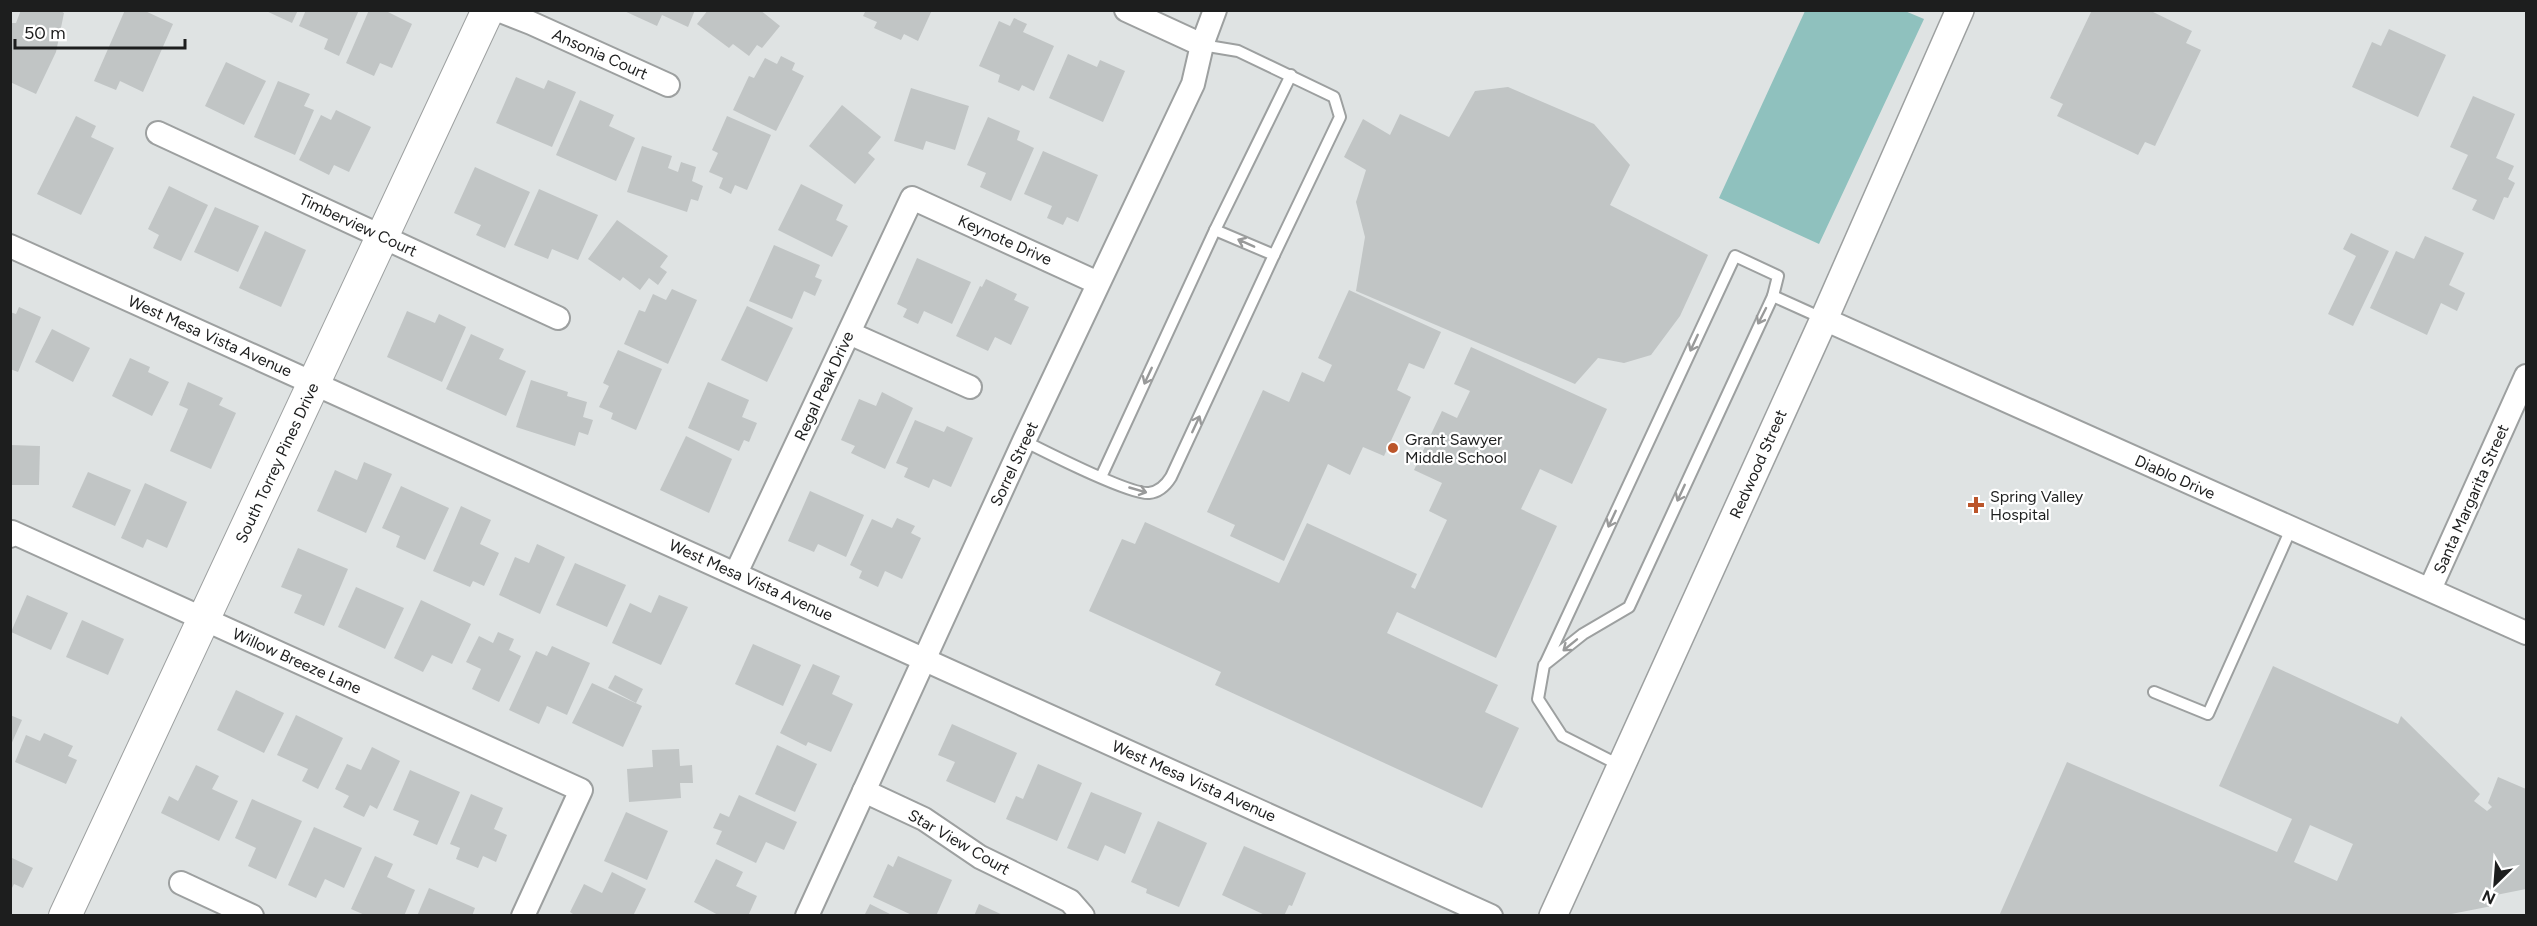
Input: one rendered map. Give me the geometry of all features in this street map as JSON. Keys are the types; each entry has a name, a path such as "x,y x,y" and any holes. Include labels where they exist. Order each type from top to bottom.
{"main road":[{"name":"South Torrey Pines Drive","path":"65,915 488,10"}],"street":[{"name":"Ansonia Court","path":"498,10 668,85"},
{"path":"1126,10 1202,45"},
{"name":"Sorrel Street","path":"807,915 1024,441 1192,84 1202,45 1215,10"},
{"name":"Redwood Street","path":"1553,915 1824,319 1960,10"},
{"name":"Timberview Court","path":"158,133 558,318"},
{"name":"Keynote Drive","path":"912,198 1098,283"},
{"name":"Regal Peak Drive","path":"736,573 912,198"},
{"name":"West Mesa Vista Avenue","path":"10,246 1491,915"},
{"name":"Diablo Drive","path":"1824,319 2526,633"},
{"path":"849,333 970,387"},
{"name":"Santa Margarita Street","path":"2430,589 2526,376"},
{"name":"Willow Breeze Lane","path":"11,534 581,790 523,915"},
{"name":"Star View Court","path":"864,791 924,819 980,857 1070,901 1083,915"},
{"path":"181,883 252,915"}],"lane":[{"path":"1024,441 1101,477 1147,493 1160,489 1167,483 1340,117 1334,97 1238,51 1202,45"},
{"path":"1101,477 1215,230 1291,75"},
{"path":"1215,230 1274,255"},
{"path":"1545,665 1583,634 1629,607 1773,296 1778,276 1735,256 1545,665 1538,699 1562,736 1621,766"},
{"path":"1773,296 1824,319"},
{"path":"2154,692 2208,714 2292,529"}],"shaded area":[{"path":"1805,11 1905,11 1924,19 1819,244 1719,198"}],"building":[{"path":"21,10 59,10 64,13 56,52 36,94 10,82 10,23 16,23"},
{"path":"125,10 143,10 173,24 143,92 120,81 116,90 94,81"},
{"path":"264,10 298,10 292,23"},
{"path":"306,10 359,10 339,56 324,49 328,39 299,26"},
{"path":"369,10 384,10 412,24 392,68 380,63 374,76 346,63"},
{"path":"622,10 695,10 688,27 662,15 657,26"},
{"path":"708,10 760,10 780,26 762,48 757,45 749,56 733,44 729,48 697,24"},
{"path":"866,10 932,10 918,41 904,34 901,40 874,28 877,22 863,16"},
{"path":"2092,10 2149,10 2192,31 2186,43 2201,50 2155,146 2145,142 2138,155 2057,116 2063,104 2050,98"},
{"path":"1014,18 1027,24 1023,32 1054,46 1034,91 1022,85 1019,91 998,82 1000,75 979,66 999,21 1010,26"},
{"path":"2389,29 2446,55 2418,117 2352,87 2372,42 2381,46"},
{"path":"1068,54 1097,67 1100,60 1125,71 1103,122 1049,98"},
{"path":"781,56 795,63 792,70 804,76 776,131 733,110 749,76 754,78 765,58 777,64"},
{"path":"226,62 266,81 244,125 205,106"},
{"path":"516,77 544,89 548,80 576,92 552,147 496,123"},
{"path":"278,81 310,94 304,106 314,110 295,155 254,137"},
{"path":"1508,87 1594,124 1630,165 1610,205 1708,255 1680,316 1651,355 1624,363 1598,358 1575,384 1356,291 1365,237 1356,202 1366,170 1344,157 1363,119 1390,135 1400,114 1449,137 1475,91"},
{"path":"911,88 969,106 955,150 926,141 923,150 894,141"},
{"path":"2473,96 2515,114 2496,158 2514,166 2508,179 2515,183 2508,198 2504,197 2494,220 2472,210 2477,200 2452,189 2468,155 2450,147"},
{"path":"580,100 614,115 609,126 635,138 616,181 556,155"},
{"path":"842,105 881,137 868,153 875,159 855,184 809,146"},
{"path":"336,110 371,127 349,172 334,165 329,175 299,160 321,115 331,120"},
{"path":"76,116 96,126 91,137 114,148 81,215 37,194"},
{"path":"727,116 771,135 747,190 735,185 731,194 719,188 723,178 709,172 718,153 712,150"},
{"path":"988,117 1020,131 1017,140 1034,148 1011,201 980,187 986,173 967,165"},
{"path":"642,146 672,156 668,168 678,172 681,162 696,167 692,181 703,186 698,201 691,199 687,212 627,192"},
{"path":"1043,151 1098,175 1078,222 1067,217 1063,225 1047,218 1052,206 1024,194"},
{"path":"475,167 530,192 505,248 476,235 481,225 454,213"},
{"path":"801,184 843,205 836,220 848,226 832,257 778,230"},
{"path":"169,186 208,205 181,261 153,248 159,235 148,229"},
{"path":"539,189 598,215 578,260 552,249 548,259 514,245"},
{"path":"215,207 259,226 238,272 194,252"},
{"path":"617,220 668,256 660,267 667,272 658,285 649,278 640,290 623,277 620,281 588,259"},
{"path":"265,231 306,250 281,307 239,288"},
{"path":"2351,233 2389,251 2353,326 2328,314 2356,256 2343,249"},
{"path":"2425,236 2464,253 2449,285 2465,293 2457,311 2441,303 2427,335 2370,308 2396,251 2414,259"},
{"path":"774,245 820,265 815,277 822,280 815,296 804,291 792,319 749,301"},
{"path":"917,258 971,282 952,324 924,311 918,324 903,317 907,309 897,304"},
{"path":"986,279 1017,294 1014,300 1029,307 1011,345 995,337 988,351 956,336 980,286 982,287"},
{"path":"672,289 697,300 668,364 624,344 639,310 645,312 653,294 666,300"},
{"path":"1349,290 1441,332 1424,369 1409,363 1397,390 1411,397 1384,456 1363,447 1350,475 1328,464 1284,561 1230,536 1235,525 1207,512 1263,390 1289,402 1302,372 1324,382 1332,365 1318,358"},
{"path":"747,306 793,328 767,382 721,360"},
{"path":"19,307 41,317 18,372 10,369 10,312 16,314"},
{"path":"407,311 435,323 439,314 466,327 442,382 387,357"},
{"path":"52,329 90,348 73,382 35,362"},
{"path":"471,334 504,349 499,359 526,371 506,416 446,389"},
{"path":"1471,347 1607,409 1572,484 1540,469 1521,509 1557,526 1496,658 1397,612 1387,633 1498,685 1485,712 1519,728 1482,808 1215,685 1221,672 1089,611 1122,539 1135,544 1145,522 1279,583 1307,523 1417,574 1411,587 1415,589 1447,520 1429,511 1442,483 1414,470 1442,411 1457,418 1470,391 1454,384"},
{"path":"618,350 662,369 636,430 611,419 613,413 599,407 609,386 603,383"},
{"path":"130,358 150,367 148,372 169,382 152,416 112,396"},
{"path":"531,380 568,392 567,396 587,402 583,417 593,420 588,435 579,432 575,446 516,427"},
{"path":"188,382 223,398 219,405 236,413 211,469 170,451 188,409 179,405"},
{"path":"708,382 749,400 742,417 757,423 749,442 744,440 739,451 688,428"},
{"path":"882,392 913,408 885,469 851,453 855,446 841,440 859,399 876,406"},
{"path":"915,420 944,432 947,426 973,438 951,487 933,479 929,488 904,477 908,468 896,463"},
{"path":"686,436 732,459 709,513 660,490"},
{"path":"10,445 40,446 39,485 10,485"},
{"path":"364,462 392,474 366,533 317,511 335,470 357,480"},
{"path":"88,472 131,490 115,526 72,507"},
{"path":"145,483 187,502 167,548 147,539 143,548 121,538"},
{"path":"401,486 449,508 425,560 396,547 400,536 382,528"},
{"path":"810,491 864,515 846,557 818,544 814,552 788,541"},
{"path":"461,506 491,520 480,544 499,553 484,586 473,581 470,587 433,571"},
{"path":"897,518 915,526 911,533 921,538 902,579 885,571 878,587 859,578 862,571 850,565 872,519 892,528"},
{"path":"537,544 565,557 540,614 499,595 515,557 529,563"},
{"path":"298,548 348,569 324,626 294,613 302,595 281,587"},
{"path":"575,563 626,585 607,627 556,605"},
{"path":"356,587 404,608 385,649 338,627"},
{"path":"27,595 68,613 51,650 11,632"},
{"path":"659,595 688,607 661,665 612,643 630,603 651,613"},
{"path":"421,600 471,624 452,664 432,655 423,672 394,658"},
{"path":"82,620 124,639 108,675 66,657"},
{"path":"498,632 514,639 509,650 521,656 499,702 472,689 481,669 466,662 479,636 493,643"},
{"path":"753,644 801,665 783,706 735,684"},
{"path":"552,646 590,663 567,715 547,706 539,724 509,710 536,651 547,656"},
{"path":"813,664 840,676 832,694 853,704 831,752 808,742 806,746 780,733"},
{"path":"2273,666 2398,724 2401,716 2480,794 2474,801 2487,811 2492,807 2488,803 2498,777 2526,789 2526,889 2491,896 2492,906 2441,916 1999,916 2067,762 2277,852 2292,819 2219,786","holes":["2310,825 2353,844 2337,881 2294,862"]},
{"path":"615,675 643,689 636,703 608,688"},
{"path":"592,683 642,706 623,747 572,723"},
{"path":"236,690 284,713 264,753 217,730"},
{"path":"10,715 22,720 10,747"},
{"path":"296,715 343,738 318,789 302,781 308,769 277,755"},
{"path":"952,724 1017,753 995,803 946,781 955,762 938,755"},
{"path":"44,733 73,746 68,756 77,760 66,784 15,762 26,735 40,741"},
{"path":"777,745 817,764 795,812 755,794"},
{"path":"372,747 400,761 377,809 370,805 364,817 343,807 349,796 335,789 347,764 361,770"},
{"path":"679,749 680,766 692,765 693,783 680,783 681,798 629,802 627,769 653,767 652,750"},
{"path":"1038,764 1082,783 1057,841 1006,819 1016,796 1023,799"},
{"path":"196,765 219,776 212,789 238,801 219,841 161,813 169,796 178,801"},
{"path":"410,770 460,792 437,845 413,835 419,821 393,810"},
{"path":"1091,792 1142,813 1125,854 1105,845 1098,861 1067,848"},
{"path":"471,794 503,808 494,829 507,835 496,862 483,856 478,868 456,859 460,848 450,844"},
{"path":"739,795 797,822 784,850 766,842 756,863 716,844 722,831 713,828 720,813 729,817"},
{"path":"252,799 302,821 276,879 248,866 256,848 235,838"},
{"path":"626,812 668,831 647,880 604,861"},
{"path":"1158,821 1207,843 1179,907 1146,893 1147,889 1131,882"},
{"path":"314,827 362,848 344,888 325,879 316,898 288,885"},
{"path":"1244,846 1306,873 1292,906 1289,905 1284,916 1267,916 1222,895"},
{"path":"375,856 393,864 387,877 415,890 404,916 367,916 351,909"},
{"path":"898,856 952,880 936,916 914,916 873,897 888,864 893,867"},
{"path":"10,857 33,868 23,888 14,884 10,892"},
{"path":"716,859 743,872 736,886 757,896 748,916 720,916 694,902"},
{"path":"612,872 646,889 633,916 576,916 570,912 584,884 602,893"},
{"path":"429,888 475,908 472,916 417,916"},
{"path":"870,904 894,916 864,916"},
{"path":"979,904 1005,916 974,916"}],"place":[{"name":"Grant Sawyer Middle School","path":"1393,448"},
{"name":"Spring Valley Hospital","path":"1976,505"}]}
